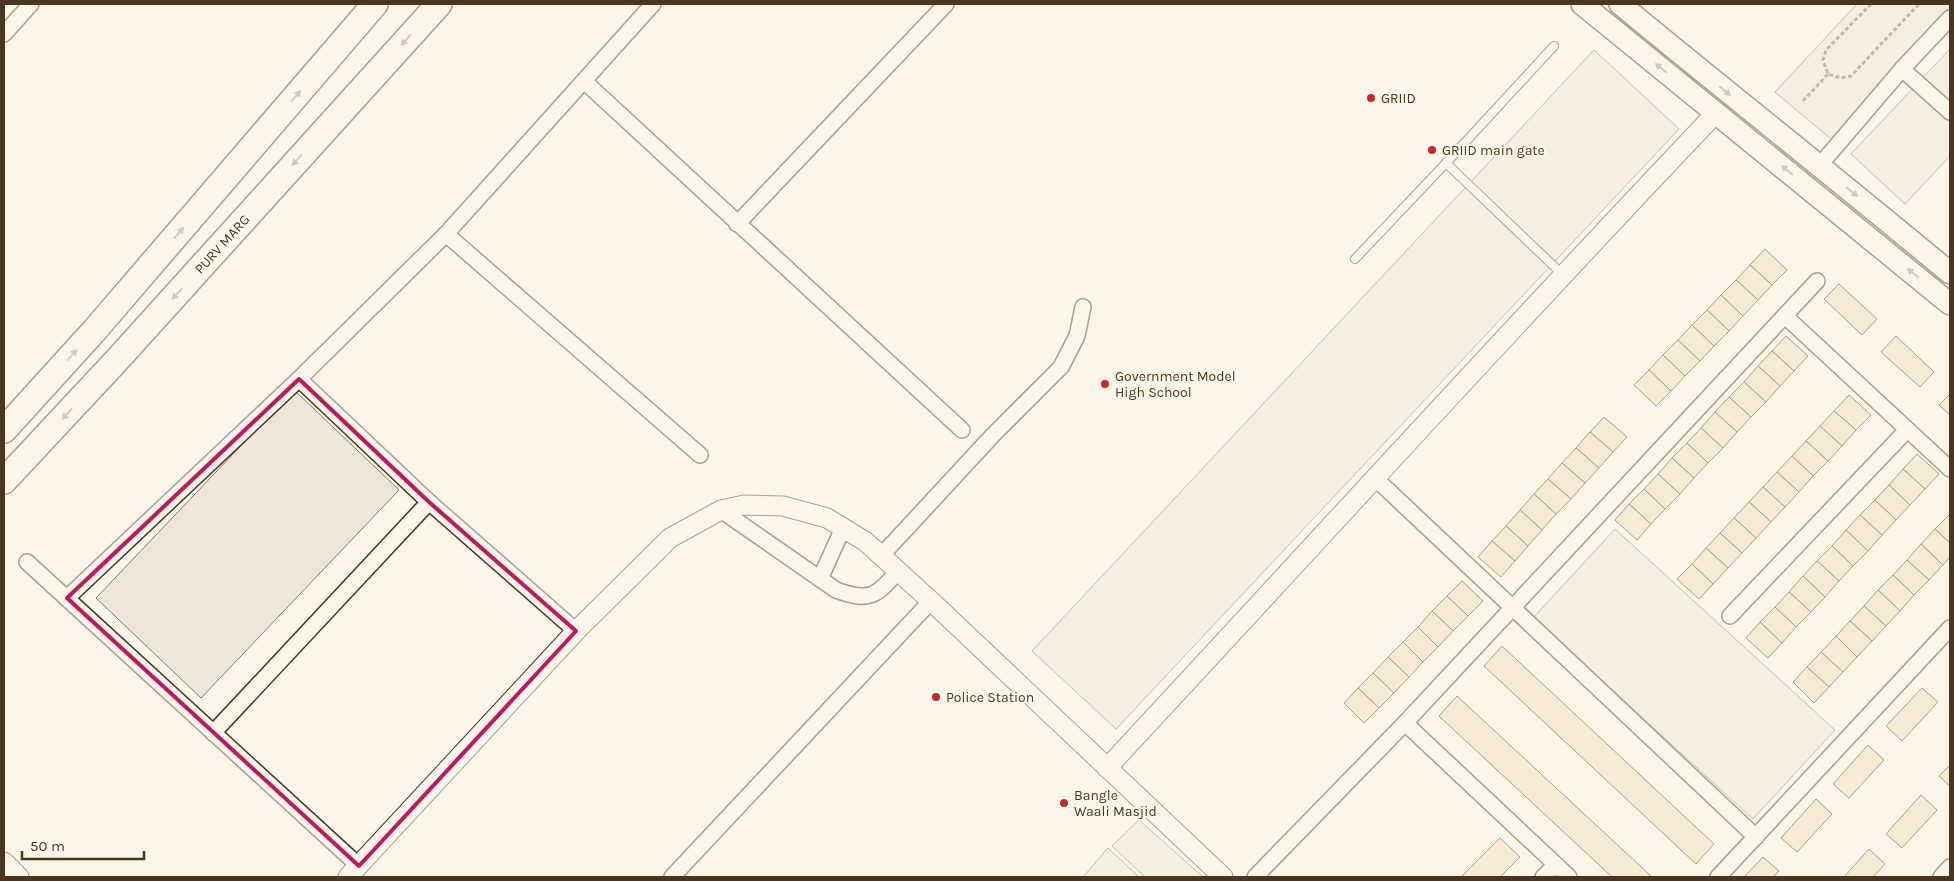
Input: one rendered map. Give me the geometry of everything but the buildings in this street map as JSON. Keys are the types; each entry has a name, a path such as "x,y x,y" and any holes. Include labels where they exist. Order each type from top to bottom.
{"highway":[{"path":"4,430 94,331 375,4"},
{"name":"PURV MARG","path":"4,481 117,360 439,4"}],"main road":[{"path":"1582,4 1950,304"},
{"path":"1620,4 1820,165 1950,273"}],"street":[{"path":"4,34 31,4"},
{"path":"67,598 299,379 446,234 653,4"},
{"path":"737,224 946,4"},
{"path":"1820,165 1902,69 1950,18"},
{"path":"1902,69 1950,112"},
{"path":"584,80 737,224 962,430"},
{"path":"1107,768 1376,479 1562,274 1716,113"},
{"path":"446,234 700,456"},
{"path":"1255,877 1405,723 1817,281"},
{"path":"881,556 993,435 1061,367 1077,336 1083,307"},
{"path":"1785,316 1950,469"},
{"path":"299,379 429,502 576,630"},
{"path":"1730,616 1907,430"},
{"path":"1376,479 1756,837"},
{"path":"214,732 429,502"},
{"path":"27,562 214,732 354,871 576,630 670,538 721,510 744,505 783,506 827,518 866,542 1223,877"},
{"path":"721,510 836,590 853,596 873,595 883,589 898,571"},
{"path":"820,579 843,528"},
{"path":"672,877 931,601"},
{"path":"1718,877 1950,628"},
{"path":"1405,723 1569,877"},
{"path":"4,862 19,877"},
{"path":"1543,877 1555,865"},
{"path":"1941,877 1950,867"}],"lane":[{"path":"1355,259 1554,46"},
{"path":"1446,163 1562,274"}],"path":[{"path":"1828,74 1823,60 1826,50 1871,4"},
{"path":"1828,74 1841,78 1851,76 1919,4"},
{"path":"1802,101 1828,74"}],"highlighted area":[{"path":"299,379 429,502 576,631 359,866 67,598"}],"shaded area":[{"path":"1857,4 1950,4 1950,6 1831,139 1775,92"},
{"path":"1950,49 1950,156 1905,204 1851,154"},
{"path":"1594,50 1679,129 1116,729 1032,651"},
{"path":"294,390 399,490 201,698 96,598"},
{"path":"1615,529 1835,730 1753,819 1533,618"},
{"path":"1139,820 1203,877 1145,877 1112,846"},
{"path":"1108,848 1139,877 1083,877"}],"place":[{"name":"GRIID","path":"1371,98"},
{"name":"GRIID main gate","path":"1432,150"},
{"name":"Government Model High School","path":"1105,384"},
{"name":"Police Station","path":"936,697"},
{"name":"Bangle Waali Masjid","path":"1064,803"}]}
